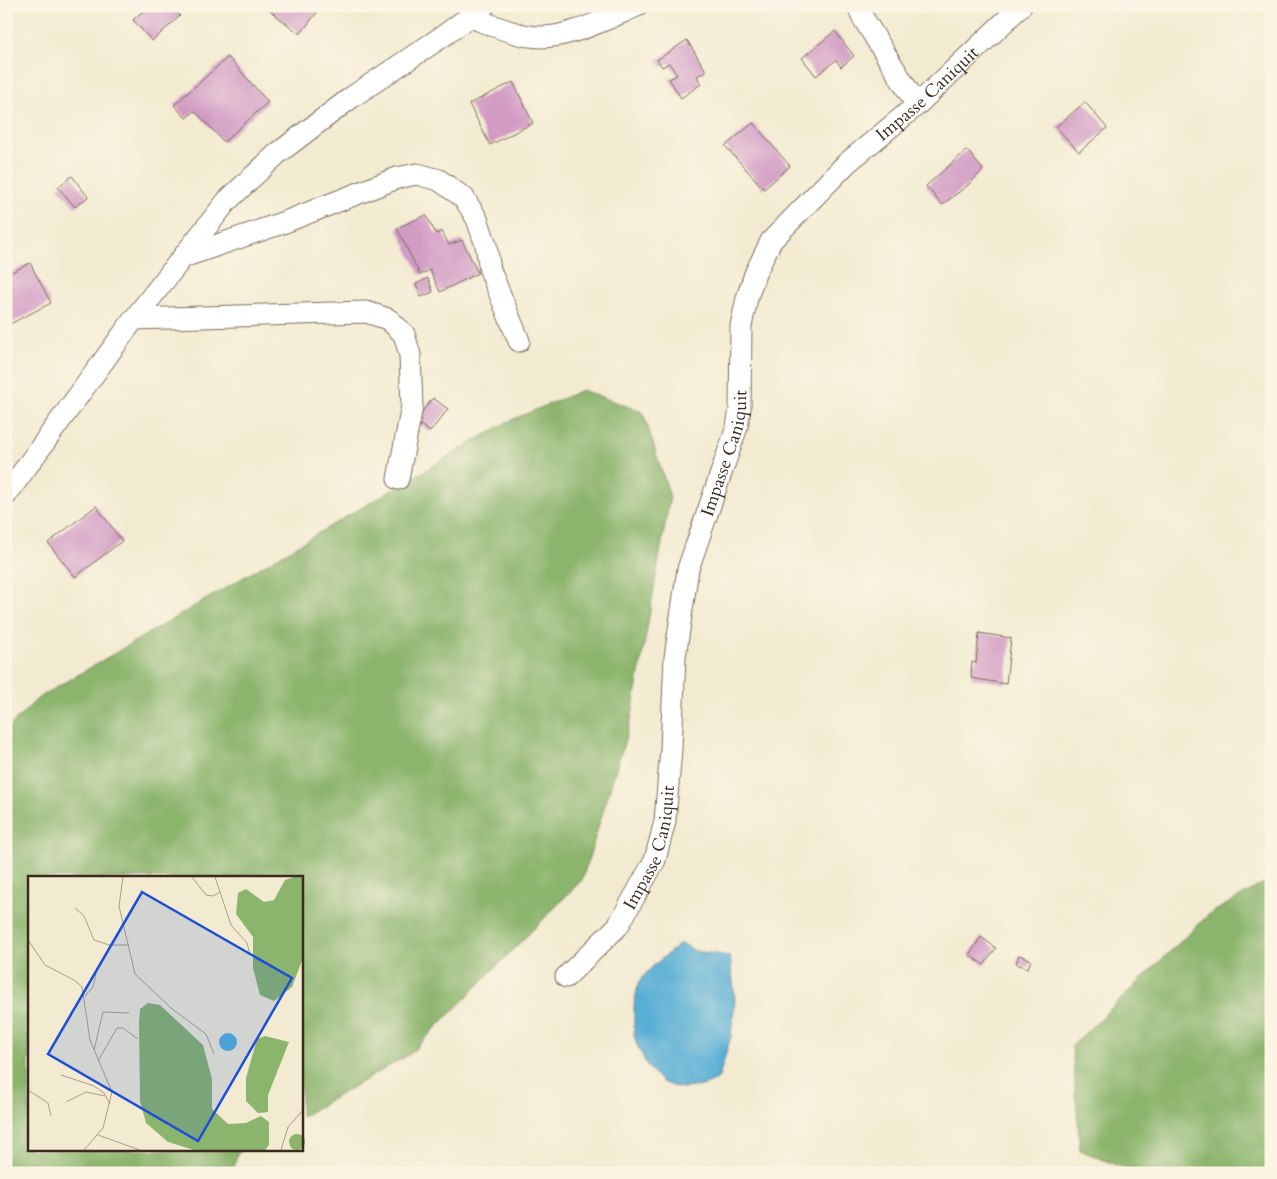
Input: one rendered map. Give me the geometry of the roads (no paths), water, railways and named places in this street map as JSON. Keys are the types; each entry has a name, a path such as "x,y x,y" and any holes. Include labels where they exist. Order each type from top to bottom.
{"street":[{"path":"6,495 134,319 227,201 277,154 352,97 477,12 512,32 530,37 567,32 636,6"},
{"path":"858,6 863,18 917,105"},
{"name":"Impasse Caniquit","path":"566,977 618,926 655,860 665,821 671,749 674,657 688,569 737,427 740,409 741,326 755,274 771,241 847,163 917,105 1022,6"},
{"path":"183,257 285,222 397,178 417,174 439,180 464,198 477,219 486,245 490,270 519,341"},
{"path":"134,319 366,312 388,319 404,334 410,355 412,406 398,479"}],"water":[{"path":"681,943 695,951 730,956 735,1000 731,1036 719,1077 711,1083 702,1086 684,1088 662,1082 648,1067 634,1035 634,1005 639,981 653,966"}]}
